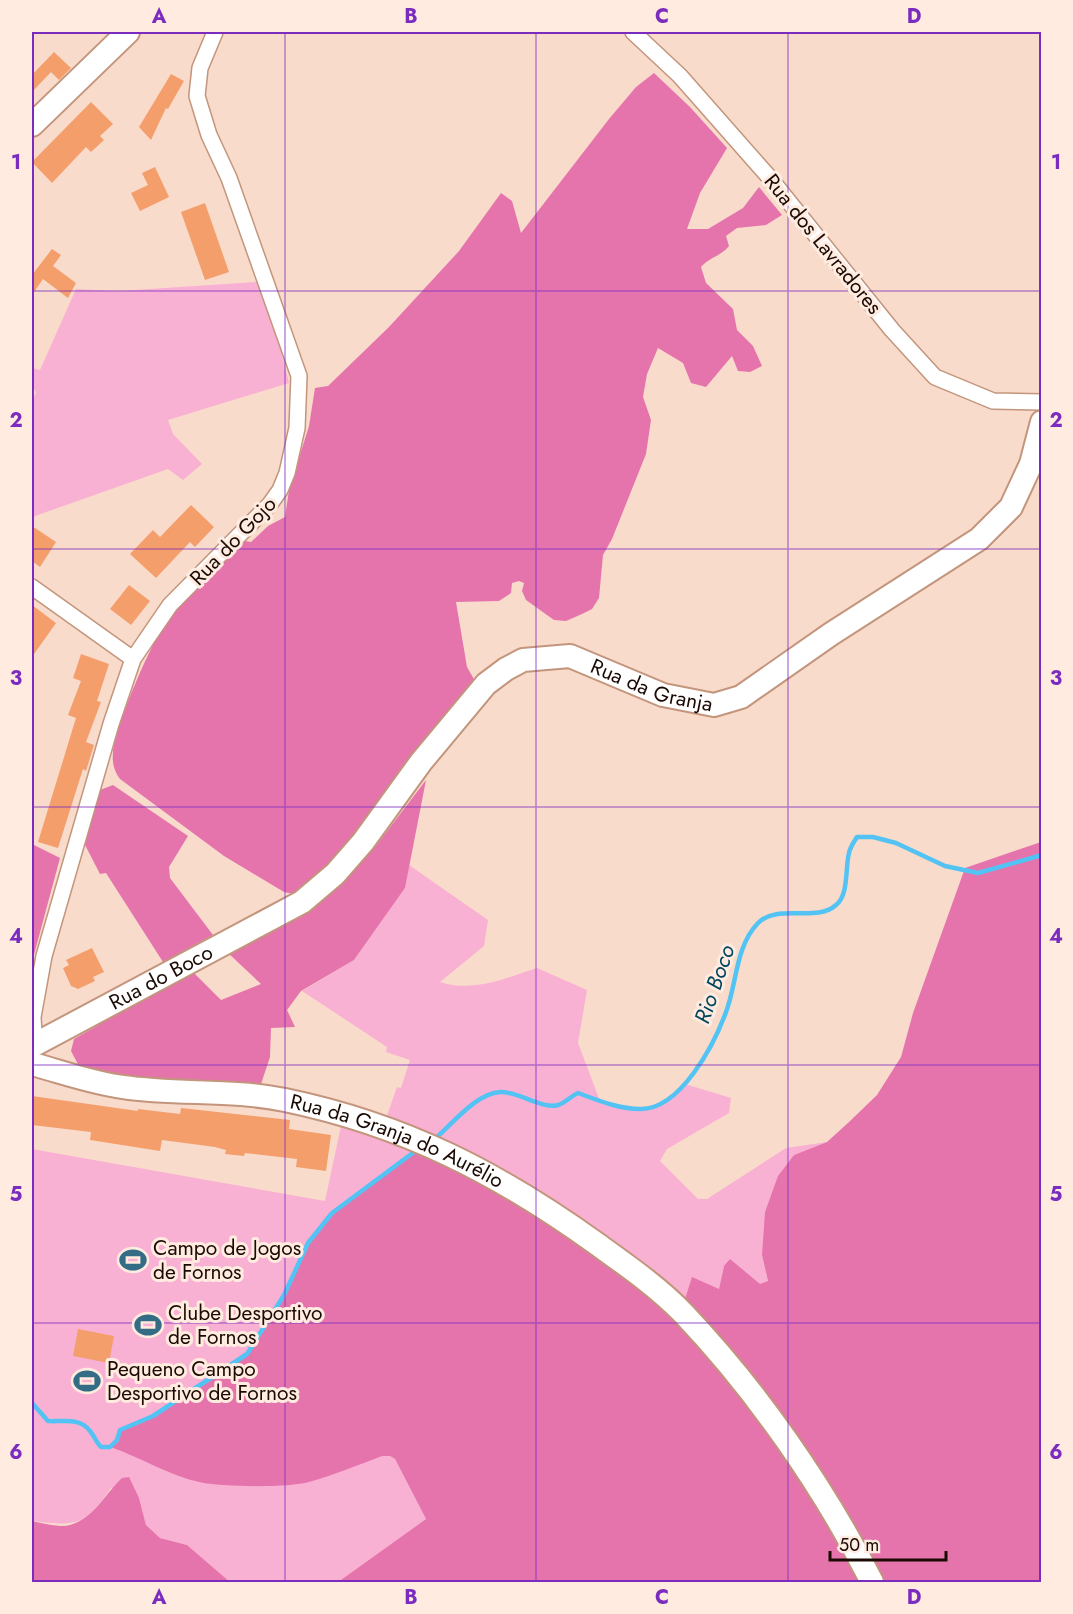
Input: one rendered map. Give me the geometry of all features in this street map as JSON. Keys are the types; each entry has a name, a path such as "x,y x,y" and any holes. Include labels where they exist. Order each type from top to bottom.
{"street":[{"path":"32,125 128,32"},
{"name":"Rua do Gojo","path":"34,1051 33,1017 44,956 111,724 134,658 170,605 275,497 286,473 297,428 300,376 229,178 201,116 197,96 200,68 215,32"},
{"name":"Rua dos Lavradores","path":"633,32 680,75 769,177 892,330 935,377 993,401 1041,402"},
{"name":"Rua da Granja","path":"289,908 302,902 335,874 363,842 421,762 486,684 506,669 523,660 570,656 663,695 714,705 741,697 831,634 980,539 1011,507 1031,464 1041,422"},
{"path":"32,587 134,658"},
{"name":"Rua do Boco","path":"34,1051 289,908"},
{"name":"Rua da Granja do Aurélio","path":"34,1051 49,1048 73,1075 123,1087 230,1093 283,1100 376,1126 440,1149 496,1176 558,1216 618,1259 681,1311 730,1365 777,1424 872,1582"}],"shaded area":[{"path":"654,73 690,107 727,148 700,193 687,229 708,229 743,208 759,187 782,215 766,225 737,228 726,236 729,246 701,267 706,283 733,309 737,330 753,346 762,366 750,372 738,371 732,356 706,387 691,383 683,363 658,348 647,374 643,397 651,420 646,454 612,539 603,555 599,598 592,609 566,621 554,620 526,600 522,591 524,583 519,581 512,583 511,593 499,601 456,602 467,667 475,681 331,864 293,894 284,892 224,856 118,776 113,760 115,741 144,665 160,631 194,589 245,541 251,542 268,526 285,517 289,490 309,426 315,388 328,386 389,327 459,251 501,193 512,201 521,233 609,119 636,87"},
{"path":"257,282 275,327 289,383 168,420 173,434 202,464 183,480 168,469 35,516 32,520 32,400 36,393 32,384 32,368 40,370 76,289 119,291"},
{"path":"426,780 405,888 354,960 301,991 287,1010 295,1027 271,1028 270,1057 261,1084 130,1080 80,1068 71,1051 74,1039 192,971 221,1000 261,984 227,952 314,906 375,847"},
{"path":"113,785 188,836 169,867 170,878 213,935 163,962 106,873 100,874 84,843 100,790"},
{"path":"1041,842 1041,1582 338,1582 426,1519 395,1459 390,1456 382,1456 299,1484 238,1486 209,1484 188,1479 110,1447 117,1440 120,1430 153,1416 247,1354 284,1295 308,1243 332,1213 418,1149 446,1160 594,1250 685,1327 700,1315 685,1299 692,1277 719,1289 724,1266 730,1259 760,1284 768,1281 762,1255 765,1212 778,1176 794,1155 827,1142 877,1095 901,1057 913,1013 965,868"},
{"path":"32,844 60,858 32,962"},
{"path":"409,865 488,920 484,946 440,982 452,985 477,985 537,968 587,990 578,1043 600,1101 646,1107 664,1100 685,1084 731,1098 729,1113 667,1149 660,1161 698,1199 707,1199 786,1148 827,1142 794,1155 762,1255 768,1281 760,1285 724,1266 719,1289 685,1299 549,1199 505,1171 385,1121 397,1087 401,1088 410,1060 386,1052 387,1047 302,991 354,960 405,888"},
{"path":"341,1126 418,1149 308,1243 284,1295 247,1354 153,1416 120,1430 117,1440 110,1447 139,1457 390,1456 395,1459 426,1519 338,1582 230,1582 187,1545 160,1538 146,1525 139,1498 111,1488 86,1517 78,1521 59,1523 32,1521 32,1149 325,1201"},
{"path":"129,1477 139,1498 146,1525 160,1538 187,1545 230,1582 32,1582 32,1521 61,1526 78,1522 93,1511 122,1478"}],"building":[{"path":"54,52 71,68 59,80 51,72 32,92 32,75"},
{"path":"171,74 184,81 168,109 166,108 151,140 139,127"},
{"path":"91,102 113,124 100,136 104,140 91,152 86,147 52,183 32,162"},
{"path":"155,167 169,197 140,211 131,193 148,185 142,173"},
{"path":"205,203 229,272 205,280 181,212"},
{"path":"52,249 61,255 53,266 76,283 68,298 43,279 32,295 32,275"},
{"path":"191,505 214,527 195,547 190,542 156,578 130,554 153,530 160,537"},
{"path":"32,526 56,542 40,567 32,561"},
{"path":"129,585 150,601 131,625 110,609"},
{"path":"32,605 56,623 32,657"},
{"path":"81,654 109,664 97,701 101,702 86,742 94,745 86,771 83,769 58,848 38,842 76,718 68,715 81,681 73,678"},
{"path":"92,948 104,972 93,977 95,981 78,989 71,986 63,968 69,965 66,960"},
{"path":"32,1096 138,1111 138,1109 180,1114 181,1108 290,1120 289,1129 331,1135 326,1171 296,1167 297,1159 245,1153 244,1156 225,1154 226,1150 215,1147 162,1140 160,1151 90,1140 91,1132 32,1125"},
{"path":"78,1329 114,1336 109,1363 73,1356"}],"waterway":[{"name":"Rio Boco","path":"437,1137 474,1103 483,1097 500,1092 515,1094 552,1106 561,1104 578,1093 608,1104 632,1109 655,1106 669,1099 694,1073 713,1041 730,1001 741,954 750,933 766,917 786,913 818,913 836,905 843,895 848,859 857,837 873,837 896,843 945,866 978,873 1042,855"},
{"name":"Rio Boco","path":"32,1403 48,1421 70,1421 81,1424 90,1431 101,1447 110,1447 117,1440 120,1430 153,1416 247,1354 284,1295 308,1243 332,1213 418,1149"}],"place":[{"name":"Campo de Jogos de Fornos","path":"133,1260"},
{"name":"Clube Desportivo de Fornos","path":"148,1325"},
{"name":"Pequeno Campo Desportivo de Fornos","path":"87,1381"}]}
